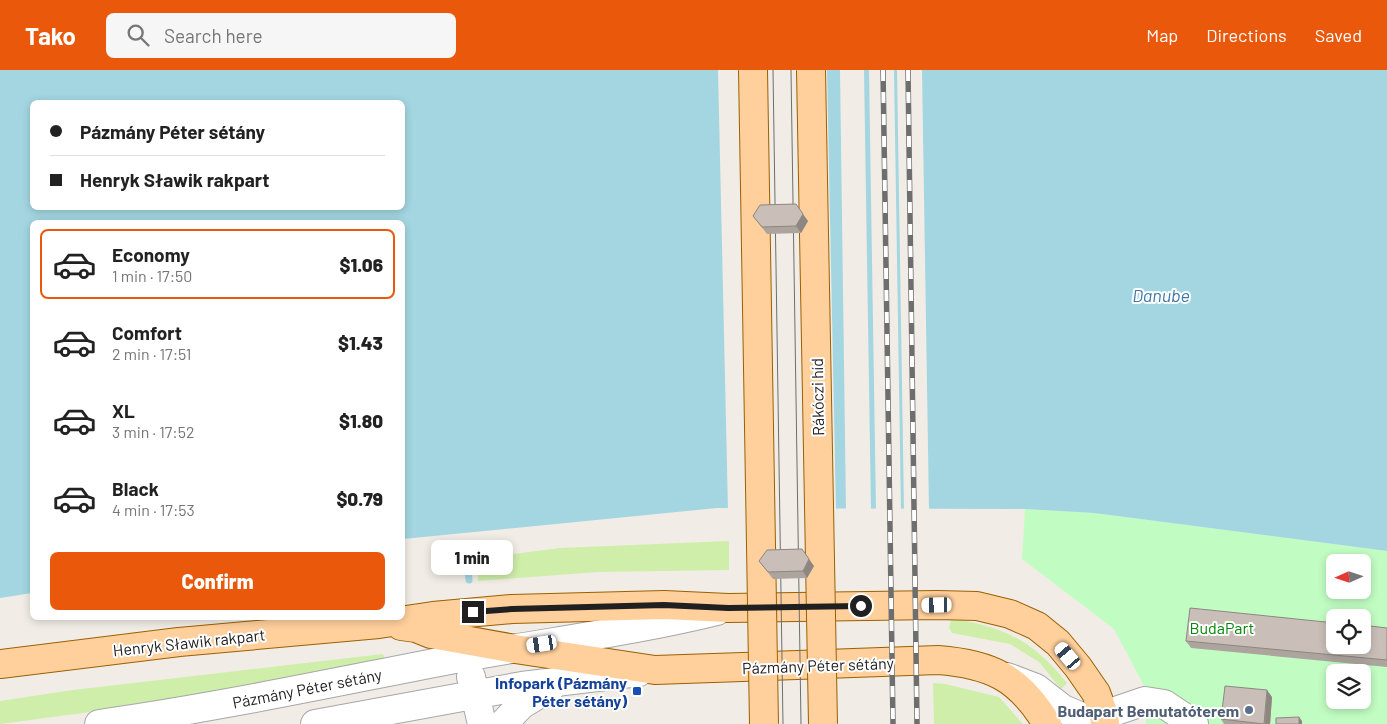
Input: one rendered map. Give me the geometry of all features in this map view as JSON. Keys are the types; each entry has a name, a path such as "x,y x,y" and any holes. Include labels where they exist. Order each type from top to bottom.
{"main road":[{"path":"752,70 764,724"},
{"name":"Rákóczi híd","path":"811,70 823,724"},
{"name":"Henryk Sławik rakpart","path":"0,664 179,642 379,624 433,616 512,609 664,605 728,608"},
{"name":"Pázmány Péter sétány","path":"728,608 937,605 977,606 1010,614 1037,626 1058,643 1096,693 1101,721"},
{"name":"Henryk Sławik rakpart","path":"379,624 416,628 431,634 515,649"},
{"name":"Pázmány Péter sétány","path":"515,649 655,670 938,660 962,662 989,670"},
{"path":"989,670 1021,690 1036,706 1046,724"}],"street":[{"name":"Pázmány Péter sétány","path":"99,724 180,712 461,658 668,623 728,608"},
{"path":"431,634 449,644 461,658 471,677 482,724"},
{"name":"Pázmány Péter sétány","path":"323,723 476,694 565,680 655,670"},
{"path":"989,670 1036,688 1063,709 1082,717 1101,721 1145,701 1164,704 1194,724"},
{"path":"503,724 521,705 537,694 565,680"},
{"path":"323,723 363,724"}],"green space":[{"name":"BudaPart","path":"1025,509 1094,513 1387,551 1387,724 1146,724 1144,686 1114,629 1022,559"},
{"path":"729,541 729,570 598,572 478,581 478,572 447,572 446,563 560,548"},
{"path":"952,618 988,627 1017,638 1042,656 1067,683 1061,689 1039,662 1010,644 952,633 949,627"},
{"path":"383,654 385,659 238,689 150,704 0,724 0,701 73,690"},
{"path":"933,683 945,684 999,697 1023,724 934,724"}],"water":[{"name":"Danube","path":"0,70 1387,70 1387,551 1094,513 1025,509 717,508 405,539 405,220 30,220 30,593 0,598"}],"pier":[{"path":"718,70 827,70 836,511 728,510"},
{"path":"840,70 864,70 871,511 846,511"},
{"path":"869,70 894,70 901,511 876,511"},
{"path":"897,70 922,70 929,511 904,511"}],"building":[{"path":"796,204 803,214 796,226 762,227 753,216 760,205"},
{"path":"802,549 809,559 803,571 768,572 759,561 767,550"},
{"path":"1190,608 1326,622 1326,654 1371,654 1371,626 1387,628 1387,660 1186,641"},
{"name":"Budapart Bemutatóterem","path":"1225,686 1267,690 1264,724 1221,719"},
{"path":"1299,717 1299,724 1276,724 1276,718"}],"waterway":[{"path":"467,560 469,580"}],"tram line":[{"path":"773,70 783,724"},
{"path":"791,70 801,724"}],"railway":[{"path":"883,70 893,724"},
{"path":"908,70 917,724"}],"place":[{"name":"Infopark (Pázmány Péter sétány)","path":"637,691"},
{"name":"Budapart Bemutatóterem","path":"1249,710"}],"route":[{"path":"473,612 512,609 664,605 728,608 861,606"}]}
